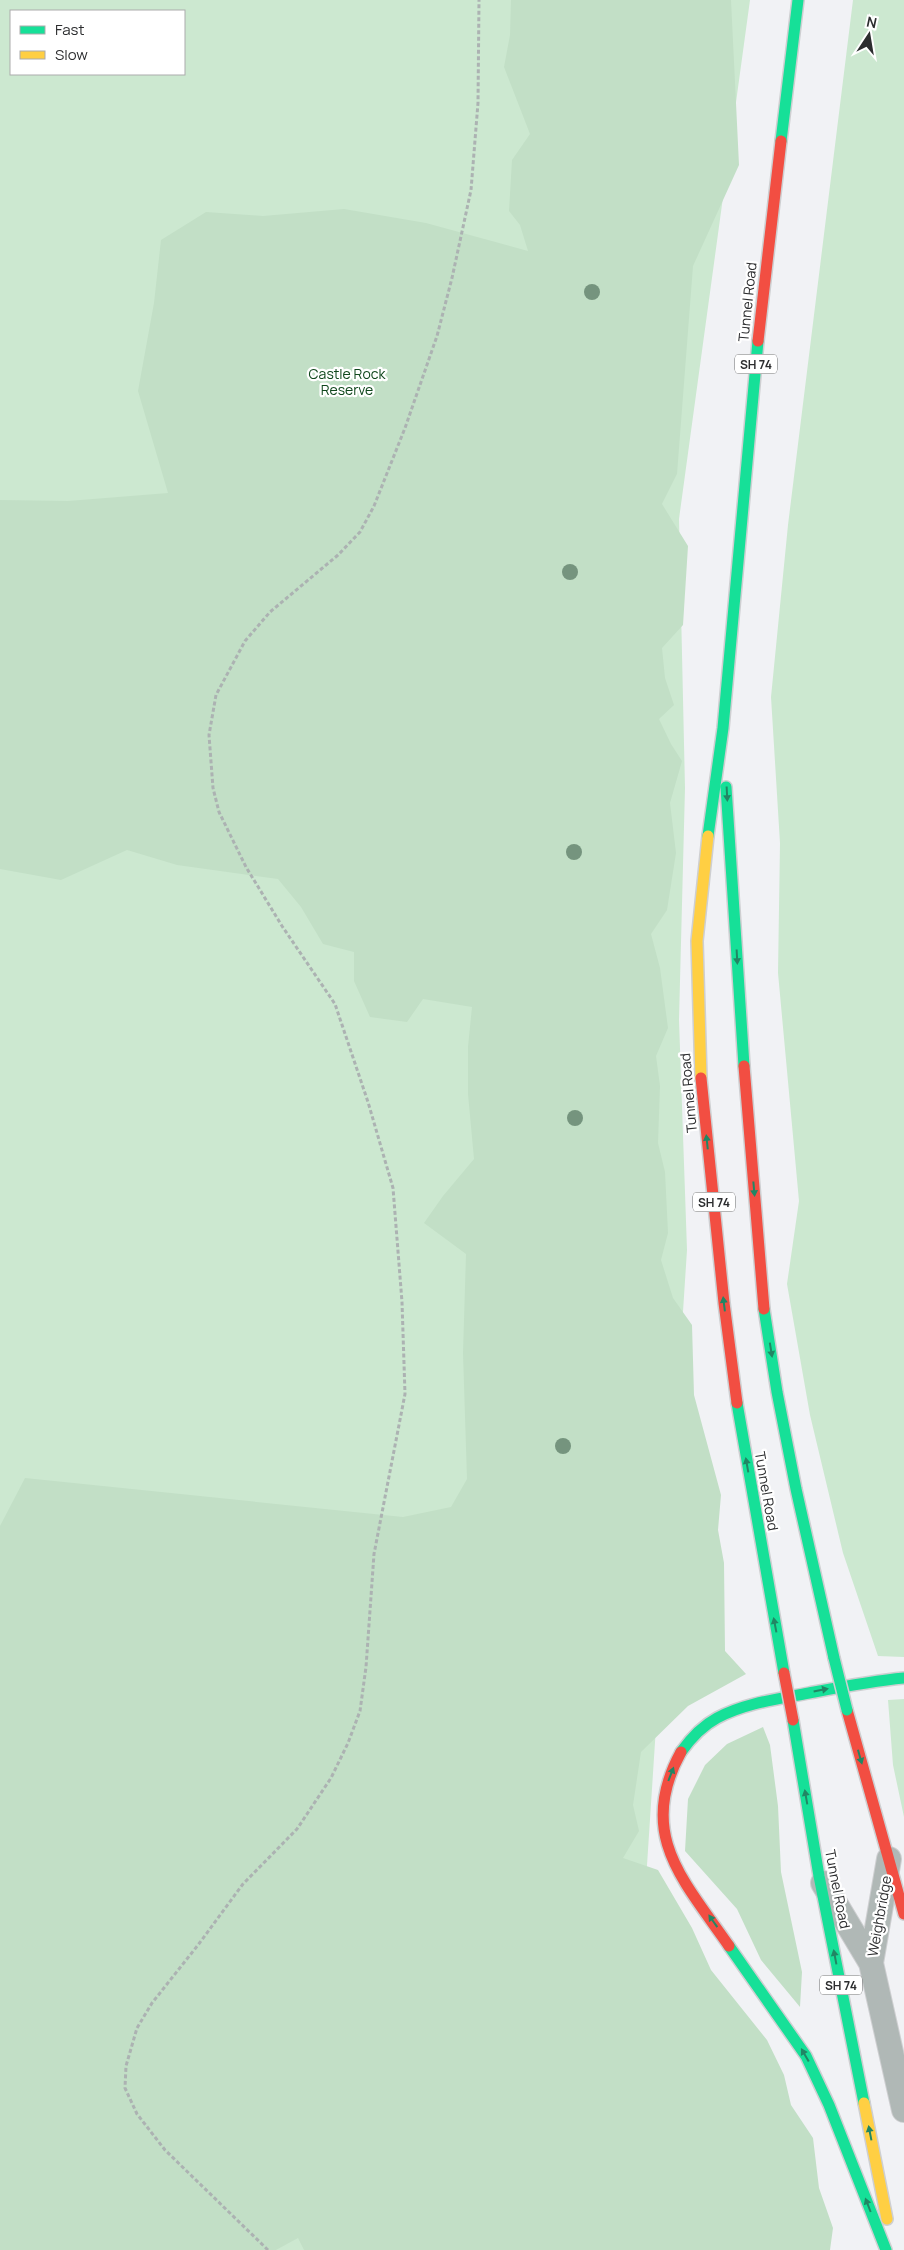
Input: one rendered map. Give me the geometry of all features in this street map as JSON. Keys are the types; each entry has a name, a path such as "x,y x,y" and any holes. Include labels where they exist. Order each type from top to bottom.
{"highway":[{"name":"Tunnel Road","path":"798,0 765,274 723,728 704,860 697,941 700,1070 737,1404 820,1876 893,2250"},
{"name":"Tunnel Road","path":"723,728 742,1041 766,1314 777,1392 796,1489 834,1658 904,1914"},
{"path":"886,2250 829,2105 806,2056 677,1871 668,1848 663,1827 664,1802 669,1779 679,1754 693,1735 714,1720 756,1703 878,1679 904,1678"}],"lane":[{"name":"Weighbridge","path":"871,1963 889,1859"},
{"name":"Weighbridge","path":"820,1876 871,1963"},
{"path":"871,1963 904,2110"}],"path":[{"path":"268,2250 165,2150 137,2114 125,2088 126,2066 136,2028 152,2003 243,1884 297,1829 331,1778 348,1743 360,1711 366,1667 374,1554 405,1394 402,1302 394,1188 336,1004 282,926 246,867 219,812 213,788 209,735 216,695 246,641 270,612 338,555 360,532 374,506 405,428 437,336 471,190 478,103 479,0"}],"green space":[{"name":"Castle Rock Reserve","path":"0,0 750,0 679,519 685,788 679,1020 687,1250 622,2250 0,2250"},
{"name":"Castle Rock Reserve","path":"511,0 731,0 739,165 693,266 677,474 662,504 688,546 683,625 662,648 665,678 674,705 659,719 682,761 670,803 676,853 667,910 651,934 660,968 668,1028 656,1056 660,1086 658,1143 665,1172 668,1233 661,1260 673,1298 692,1325 694,1395 721,1495 718,1530 724,1563 725,1651 746,1674 688,1706 641,1752 633,1805 639,1831 623,1858 658,1870 692,1928 711,1970 767,2040 784,2075 791,2105 813,2138 819,2188 833,2228 830,2250 304,2250 298,2238 276,2250 0,2250 0,1526 25,1478 403,1517 451,1507 467,1479 463,1353 466,1254 424,1223 443,1196 474,1159 468,1094 468,1047 472,1007 423,999 407,1022 370,1017 354,981 354,952 323,944 301,907 278,879 177,865 127,850 61,880 0,869 0,500 68,501 168,493 138,391 154,303 161,240 206,212 263,216 344,209 426,223 528,251 520,225 509,211 512,160 530,134 504,67 510,35"},
{"path":"853,0 904,0 904,1657 878,1656 843,1553 810,1415 787,1284 799,1201 778,973 780,843 771,697 788,525"},
{"path":"904,1699 904,1817 893,1765 888,1700"},
{"path":"763,1727 770,1745 778,1806 781,1872 802,1972 800,2007 761,1960 737,1909 685,1851 688,1799 705,1765 727,1744"}],"traffic: fast":[{"path":"781,141 798,0"},
{"path":"708,836 723,728 758,341"},
{"path":"726,787 744,1066"},
{"path":"764,1309 777,1392 796,1489 834,1658"},
{"path":"737,1403 784,1673"},
{"path":"834,1658 847,1710"},
{"path":"681,1752 706,1725 717,1718 750,1705 868,1682 904,1678"},
{"path":"793,1720 819,1876 864,2103"},
{"path":"729,1946 806,2056 829,2105 886,2250"}],"traffic: slow":[{"path":"701,1078 697,941 708,836"},
{"path":"864,2103 887,2219"}],"traffic: jam":[{"path":"758,341 781,141"},
{"path":"744,1066 764,1309"},
{"path":"701,1078 724,1303 737,1403"},
{"path":"784,1673 793,1720"},
{"path":"847,1710 904,1914"},
{"path":"681,1752 668,1781 663,1808 665,1832 671,1855 682,1878 729,1946"}]}
